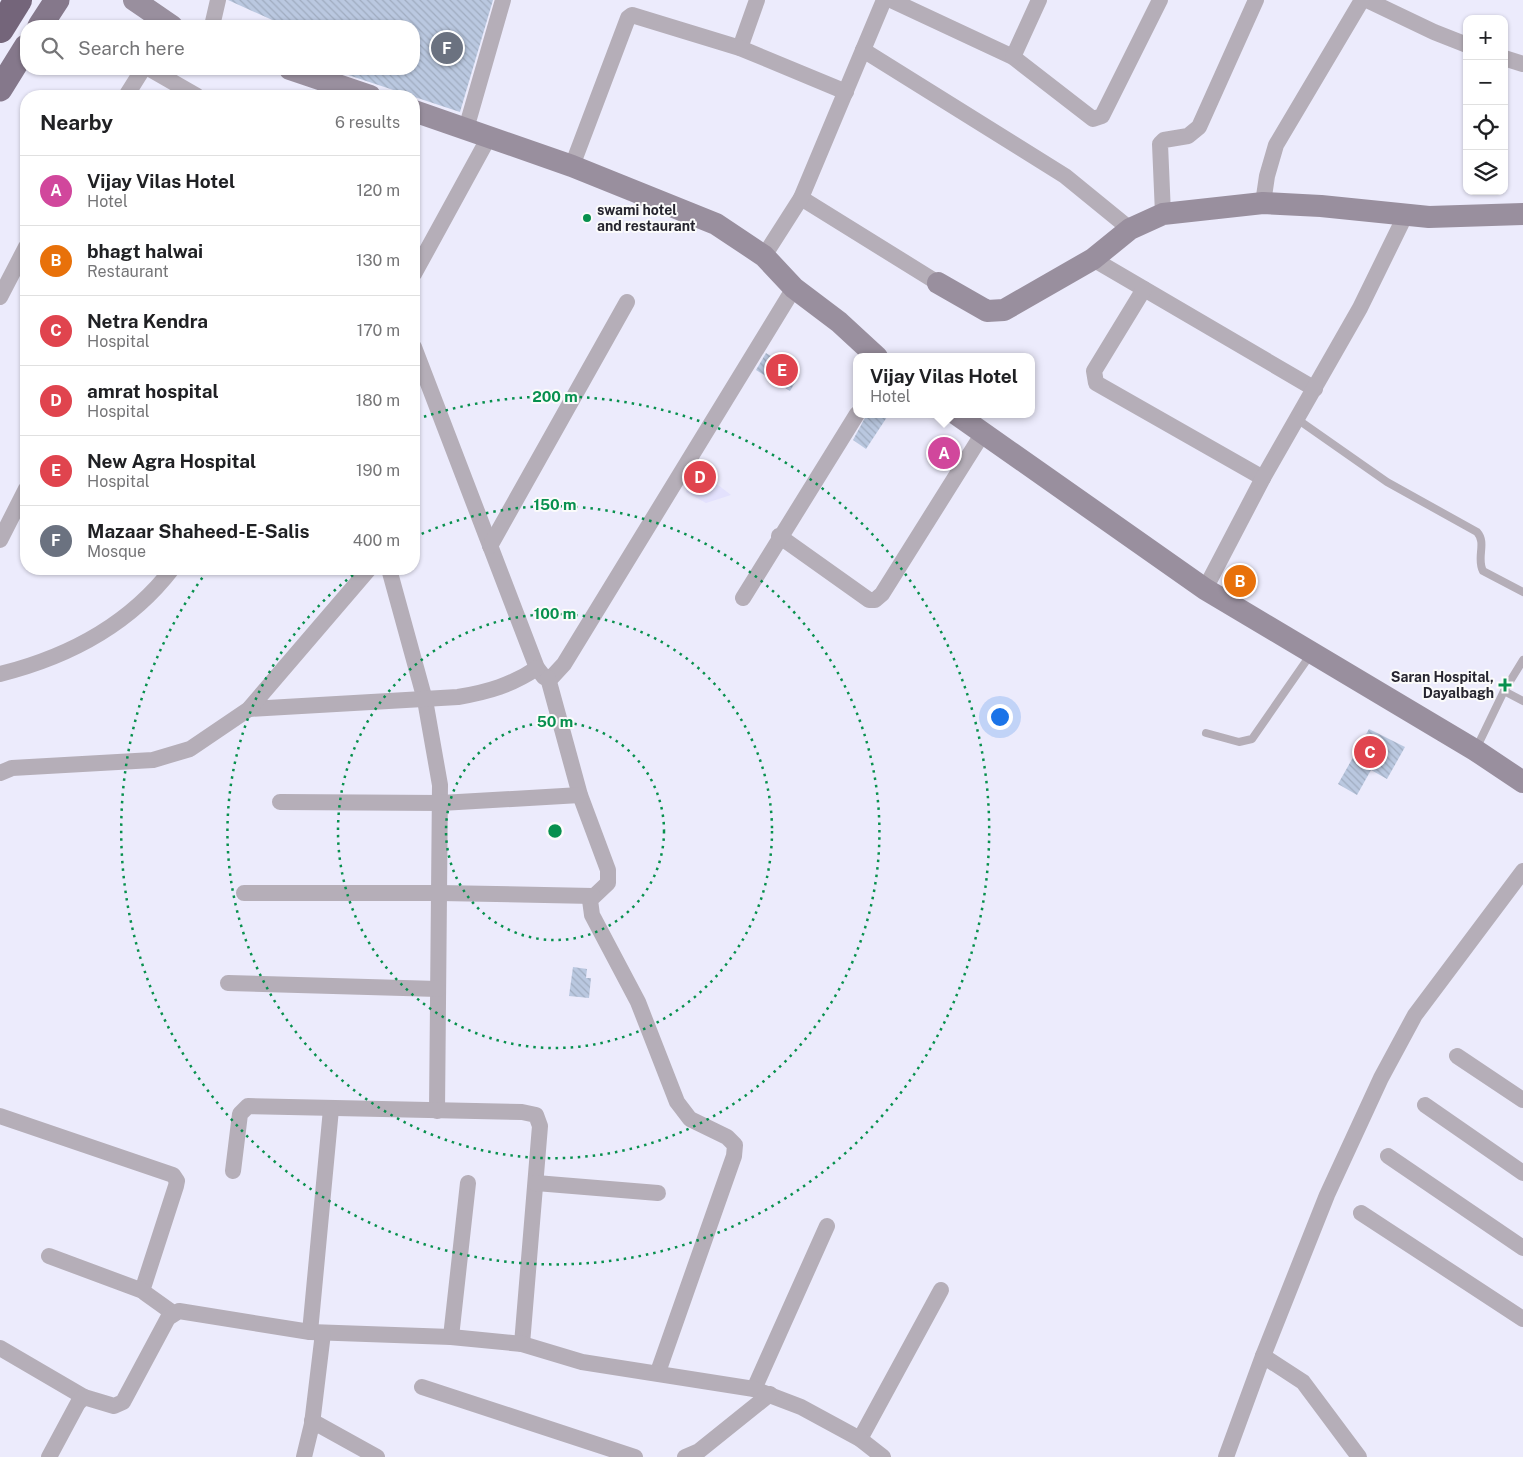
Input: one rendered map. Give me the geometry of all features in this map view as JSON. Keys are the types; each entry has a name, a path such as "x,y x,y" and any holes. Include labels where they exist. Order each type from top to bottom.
{"highway":[{"path":"0,29 18,0"}],"main road":[{"path":"44,20 57,0"},
{"path":"0,10 20,22"},
{"path":"0,89 20,57"}],"street":[{"path":"134,0 161,20"},
{"path":"213,20 218,0"},
{"path":"466,129 503,0"},
{"path":"740,48 757,0"},
{"path":"764,256 801,198 884,0"},
{"path":"891,0 1013,57 1089,118 1100,117 1129,66 1160,0"},
{"path":"1013,57 1039,0"},
{"path":"1163,214 1160,144 1164,140 1188,136 1199,127 1256,0"},
{"path":"1264,203 1267,176 1276,145 1362,0"},
{"path":"1367,0 1434,32 1463,43"},
{"path":"572,166 629,16 637,16 740,48 846,92"},
{"path":"863,50 1065,176 1130,229"},
{"path":"1508,59 1523,64"},
{"path":"130,90 139,75"},
{"path":"160,75 187,90"},
{"path":"308,75 352,90"},
{"path":"420,113 572,166 716,224 764,256 794,288 839,322 873,353"},
{"path":"420,263 489,137"},
{"path":"801,198 938,283 988,311 997,312 1014,305 1093,259 1130,229 1163,214 1264,203 1320,206 1405,216 1523,214"},
{"path":"1205,589 1263,478 1298,420 1360,308 1405,216"},
{"path":"0,297 20,259"},
{"path":"1093,259 1315,389"},
{"path":"249,708 425,700 485,693 542,673 556,675 794,288"},
{"path":"1144,288 1096,368 1094,374 1096,383 1263,478"},
{"path":"490,546 627,302"},
{"path":"420,363 490,546 542,673 580,795 609,875 606,886 594,896 589,905 592,915 638,1002 678,1102 690,1119 728,1137 735,1145 734,1156 658,1372"},
{"path":"743,598 779,536 854,418"},
{"path":"962,418 1205,589 1475,750 1523,782"},
{"path":"779,536 869,600 875,600 882,594 983,433"},
{"path":"0,540 20,501"},
{"path":"0,674 61,654 96,637 125,617 166,575"},
{"path":"0,773 12,768 131,762 173,756 190,749 249,708 364,575"},
{"path":"390,575 425,700 438,766 441,803 437,1111"},
{"path":"280,802 441,803 580,795"},
{"path":"1226,1457 1263,1356 1331,1186 1381,1078 1415,1015 1523,871"},
{"path":"244,893 440,893 594,896"},
{"path":"228,983 438,989"},
{"path":"1457,1056 1523,1100"},
{"path":"1425,1105 1523,1172"},
{"path":"233,1171 240,1114 244,1108 254,1106 522,1112 536,1115 540,1126 522,1344"},
{"path":"304,1457 312,1421 331,1109"},
{"path":"0,1116 161,1170 176,1178 176,1186 143,1280 143,1292"},
{"path":"1388,1156 1523,1248"},
{"path":"451,1337 468,1183"},
{"path":"536,1183 658,1193"},
{"path":"1361,1213 1523,1319"},
{"path":"754,1390 827,1226"},
{"path":"49,1256 143,1292 173,1313 188,1312 316,1333 451,1337 522,1344 582,1362 658,1372 754,1390 770,1394 801,1407 860,1439 883,1457"},
{"path":"860,1439 941,1290"},
{"path":"0,1348 84,1397 114,1406 121,1404 168,1318 173,1313"},
{"path":"1263,1356 1303,1382 1358,1457"},
{"path":"422,1387 635,1457"},
{"path":"685,1457 699,1451 770,1394"},
{"path":"48,1457 78,1403 84,1397"},
{"path":"312,1421 377,1457"}],"lane":[{"path":"1298,420 1387,482 1477,532 1482,541 1481,566 1483,571 1523,592"},
{"path":"1206,733 1239,742 1252,739 1312,653"},
{"path":"1475,750 1504,691 1523,660"},
{"path":"1504,691 1523,700"}],"shaded area":[{"path":"698,455 705,475 731,495 706,503 686,492"}],"building":[{"path":"228,0 493,0 460,112 420,99 420,90 393,90 348,75 420,75 420,20 272,20"},
{"path":"766,353 800,374 790,391 756,370"},
{"path":"865,418 886,418 866,449 853,440"},
{"path":"1369,729 1405,747 1387,779 1371,770 1357,795 1338,784"},
{"path":"573,967 587,969 586,978 591,978 589,998 569,996"}],"place":[{"name":"Mazaar Shaheed-E-Salis","path":"447,48"},
{"name":"swami hotel and restaurant","path":"587,218"},
{"name":"New Agra Hospital","path":"782,370"},
{"name":"Vijay Vilas Hotel","path":"944,453"},
{"name":"amrat hospital","path":"700,477"},
{"name":"bhagt halwai","path":"1240,581"},
{"name":"Saran Hospital, Dayalbagh","path":"1505,685"},
{"name":"Netra Kendra","path":"1370,752"}]}
